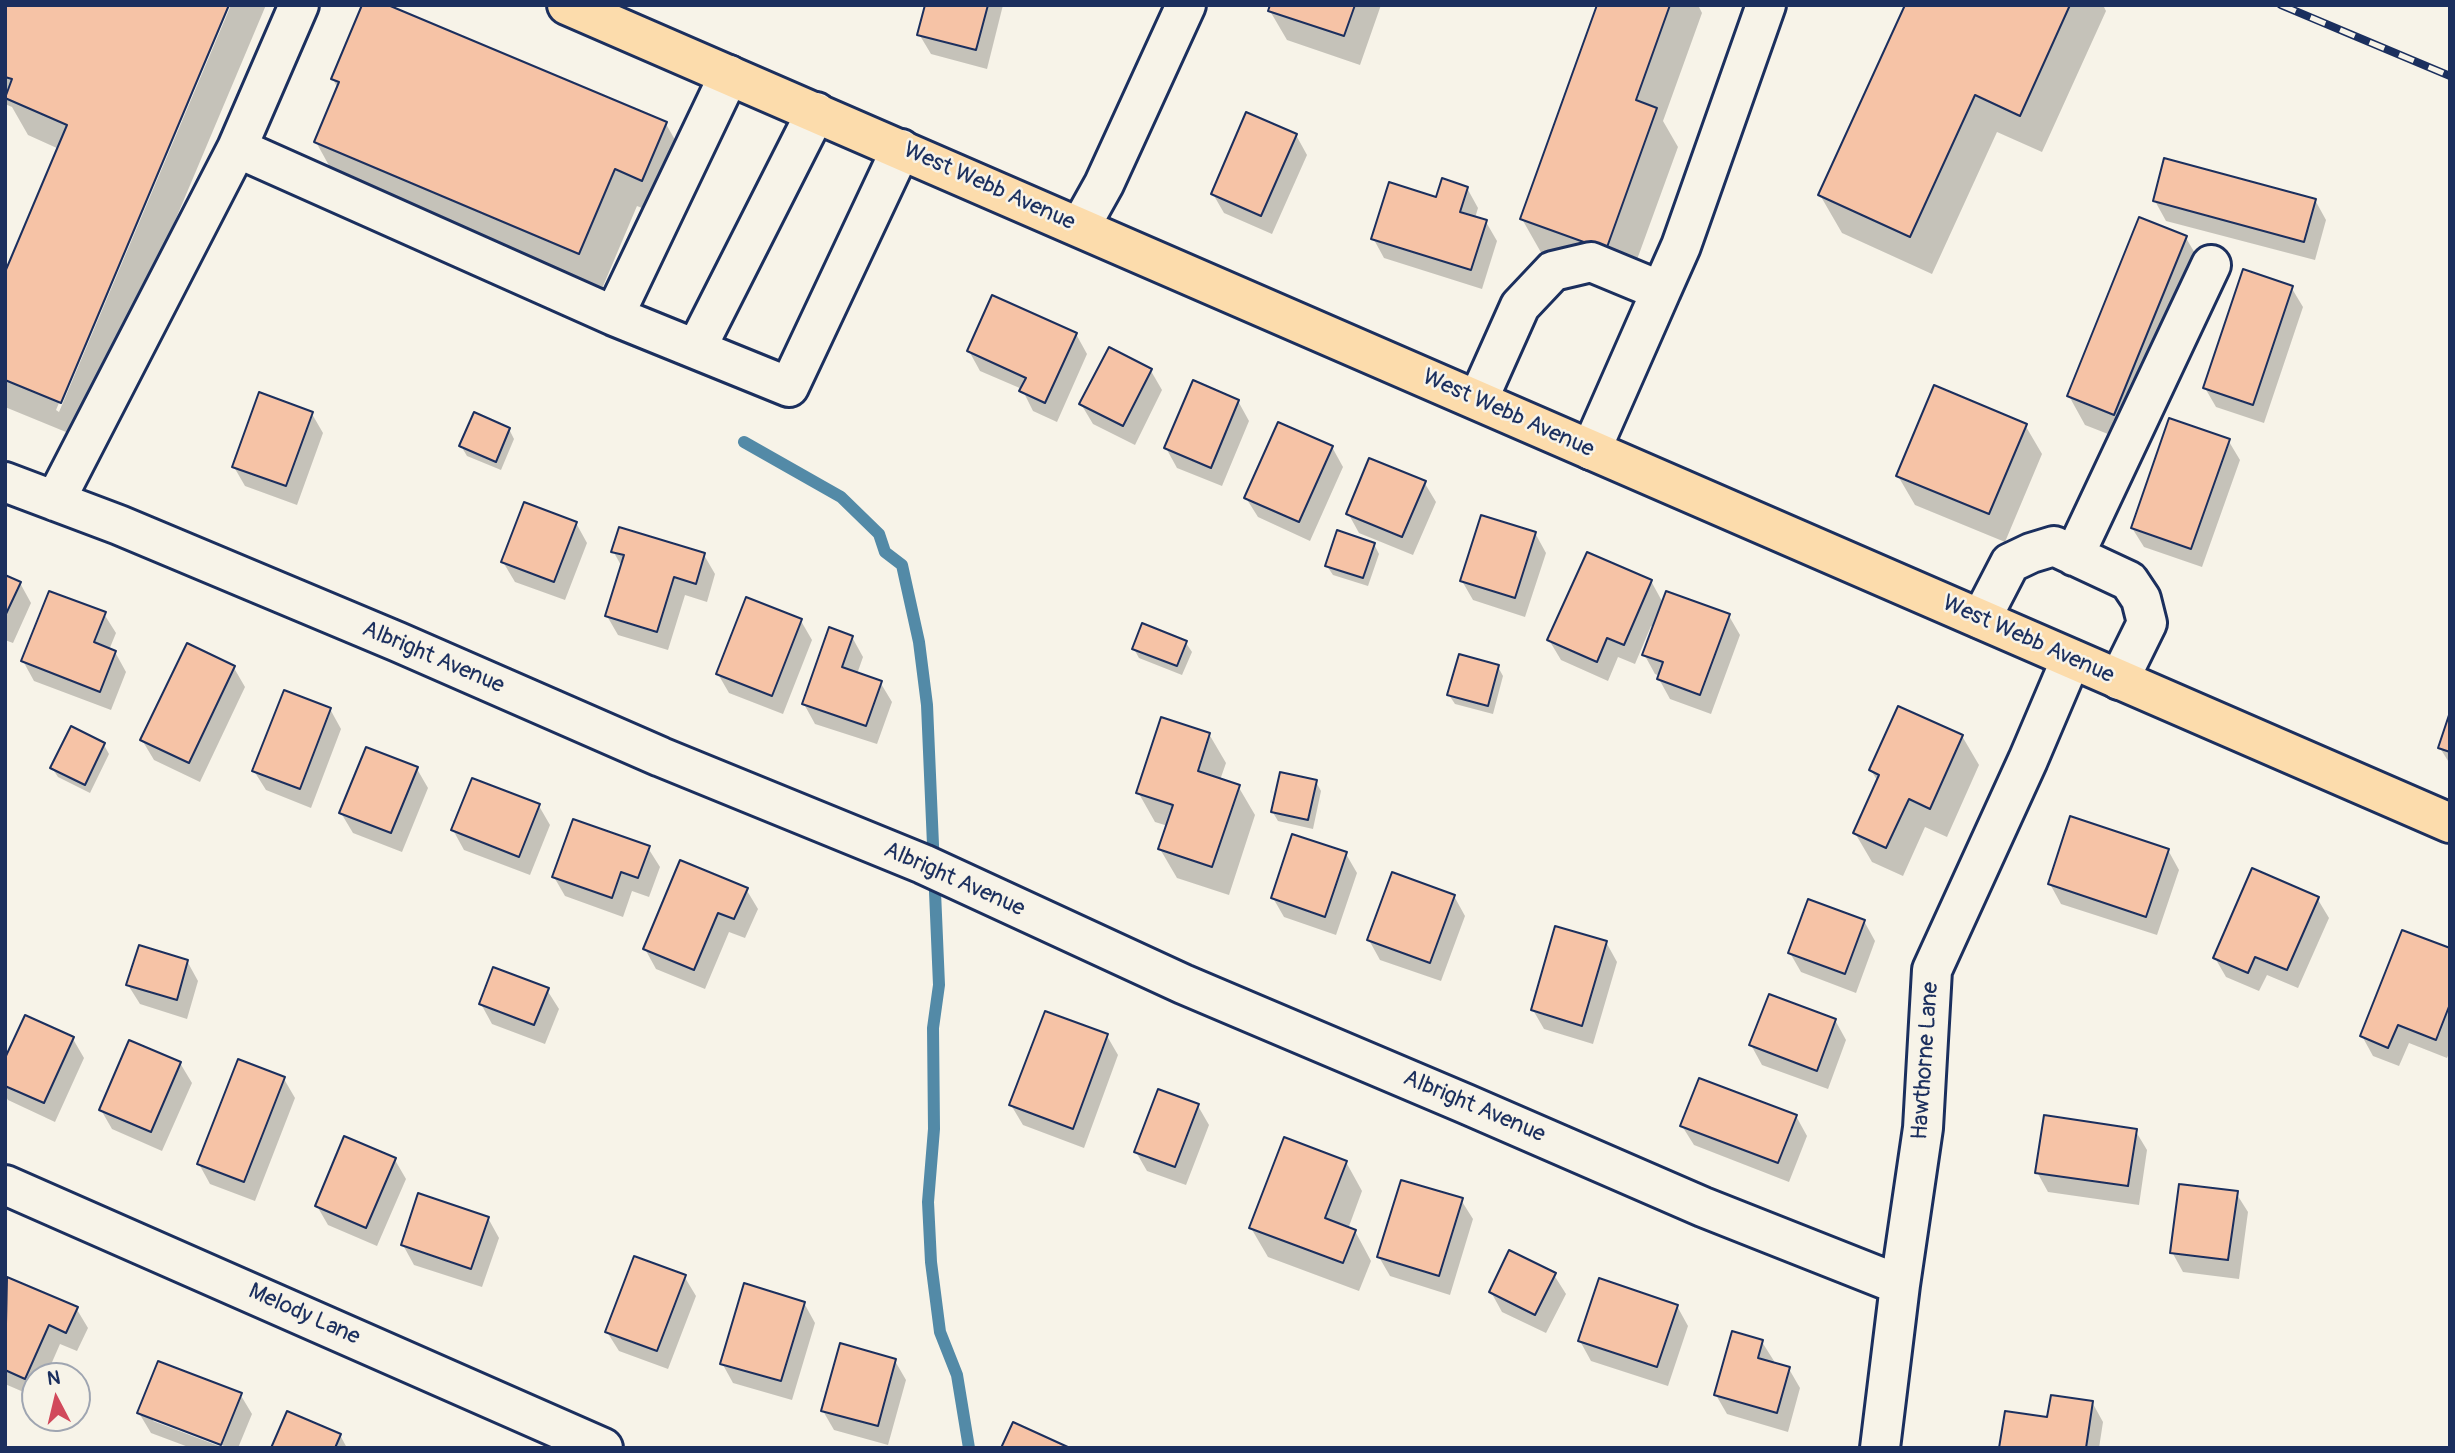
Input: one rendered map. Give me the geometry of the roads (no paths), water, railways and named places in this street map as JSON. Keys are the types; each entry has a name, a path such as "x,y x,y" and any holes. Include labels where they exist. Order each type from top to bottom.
{"highway":[{"name":"West Webb Avenue","path":"567,5 2450,823"}],"street":[{"path":"55,501 237,148 299,5"},
{"path":"1080,227 1104,184 1186,5"},
{"path":"1591,450 1681,246 1766,5"},
{"path":"614,316 729,75"},
{"path":"696,349 816,112"},
{"path":"237,148 614,316 789,387 901,149"},
{"path":"1478,400 1520,306 1553,271 1591,261 1661,291"},
{"path":"2074,556 2211,265"},
{"name":"Albright Avenue","path":"5,482 119,525 386,637 661,757 923,864 1183,984 1703,1207 1900,1285"},
{"path":"1981,619 2010,563 2054,546 2129,581 2141,599 2147,623 2119,680"},
{"name":"Hawthorne Lane","path":"1880,1448 1923,1128 1932,970 2071,659"},
{"name":"Melody Lane","path":"5,1185 603,1448"}],"waterway":[{"path":"744,442 841,497 879,534 885,552 902,565 919,642 927,705 939,985 933,1028 934,1129 928,1202 931,1262 940,1332 957,1375 969,1448"}],"railway":[{"path":"2281,5 2450,76"}]}
